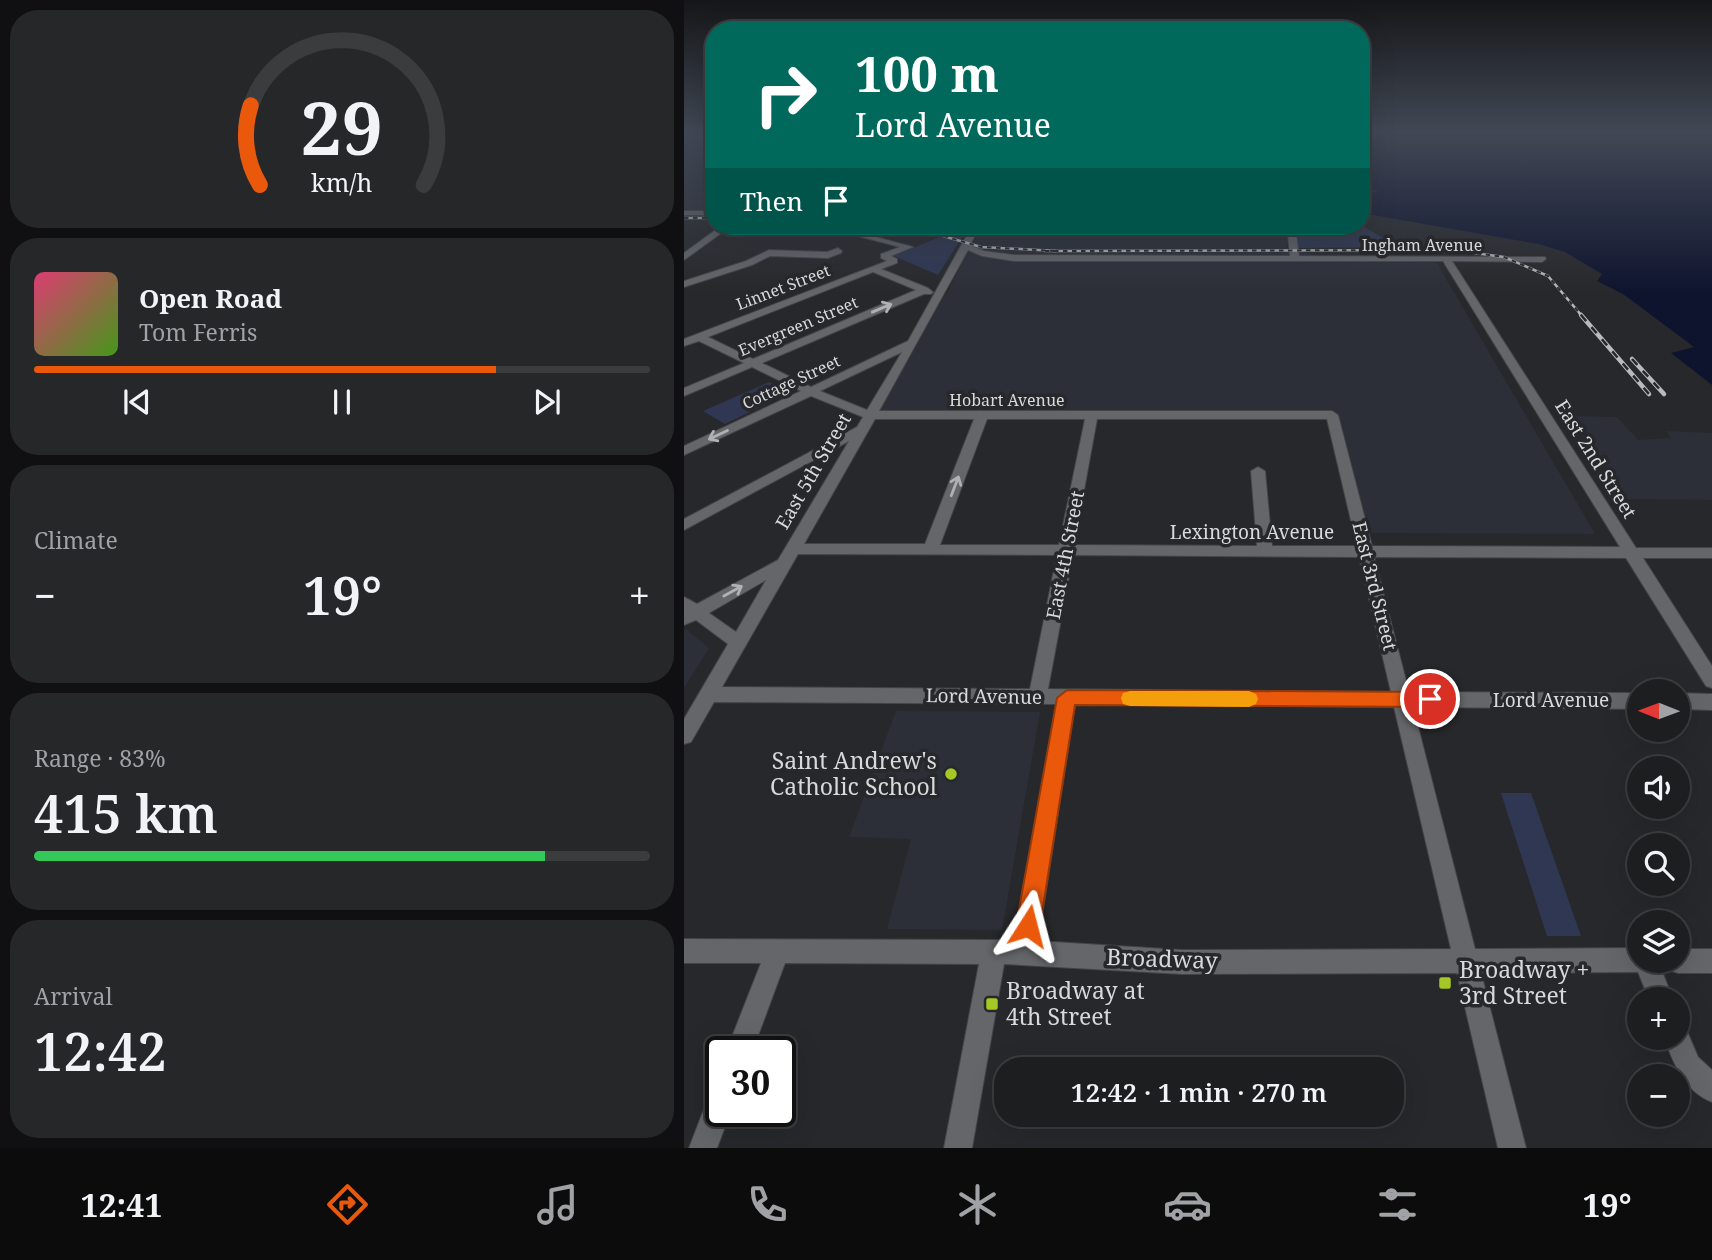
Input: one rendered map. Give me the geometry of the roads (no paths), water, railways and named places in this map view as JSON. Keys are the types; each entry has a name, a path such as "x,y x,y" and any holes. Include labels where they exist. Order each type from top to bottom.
{"street":[{"path":"684,213 705,213"},
{"path":"684,257 713,235"},
{"name":"Linnet Street","path":"684,343 895,261 884,256 909,247 870,235"},
{"name":"East 5th Street","path":"684,736 913,343 972,235"},
{"path":"1292,235 1295,258"},
{"path":"684,240 706,240"},
{"name":"Ingham Avenue","path":"967,247 982,253 1014,258 1542,259"},
{"path":"684,284 769,253 828,255 838,251"},
{"name":"East 2nd Street","path":"1446,259 1712,681"},
{"path":"872,270 940,296"},
{"name":"Evergreen Street","path":"684,392 925,290"},
{"name":"Hobart Avenue","path":"700,337 866,422 982,415 1332,415"},
{"name":"Cottage Street","path":"684,451 913,343"},
{"path":"931,549 982,415"},
{"name":"East 4th Street","path":"1038,695 1092,415"},
{"name":"East 3rd Street","path":"1332,415 1404,699 1512,1148"},
{"path":"684,526 866,422"},
{"path":"1258,471 1265,552"},
{"name":"Lexington Avenue","path":"792,549 1712,553"},
{"path":"688,611 783,563"},
{"path":"688,611 739,643"},
{"name":"Lord Avenue","path":"707,694 1627,701"},
{"path":"1024,952 1067,698"},
{"path":"1690,701 1712,702"},
{"name":"Broadway","path":"684,950 994,951 1182,962 1627,960"},
{"path":"745,1036 777,951"},
{"path":"958,1148 994,951"},
{"path":"1690,961 1712,961"},
{"path":"1682,1050 1688,1066 1712,1089"},
{"path":"703,1148 711,1127"}],"railway":[{"path":"684,218 705,218"},
{"path":"940,235 981,247 1056,251"},
{"path":"1056,251 1452,250 1504,257 1548,276 1582,316"},
{"path":"1045,251 1056,251"},
{"path":"1581,315 1649,394"},
{"path":"1632,359 1664,394"}],"place":[{"name":"Saint Andrew's Catholic School","path":"951,774"},
{"name":"Broadway + 3rd Street","path":"1445,983"},
{"name":"Broadway at 4th Street","path":"992,1004"}]}
